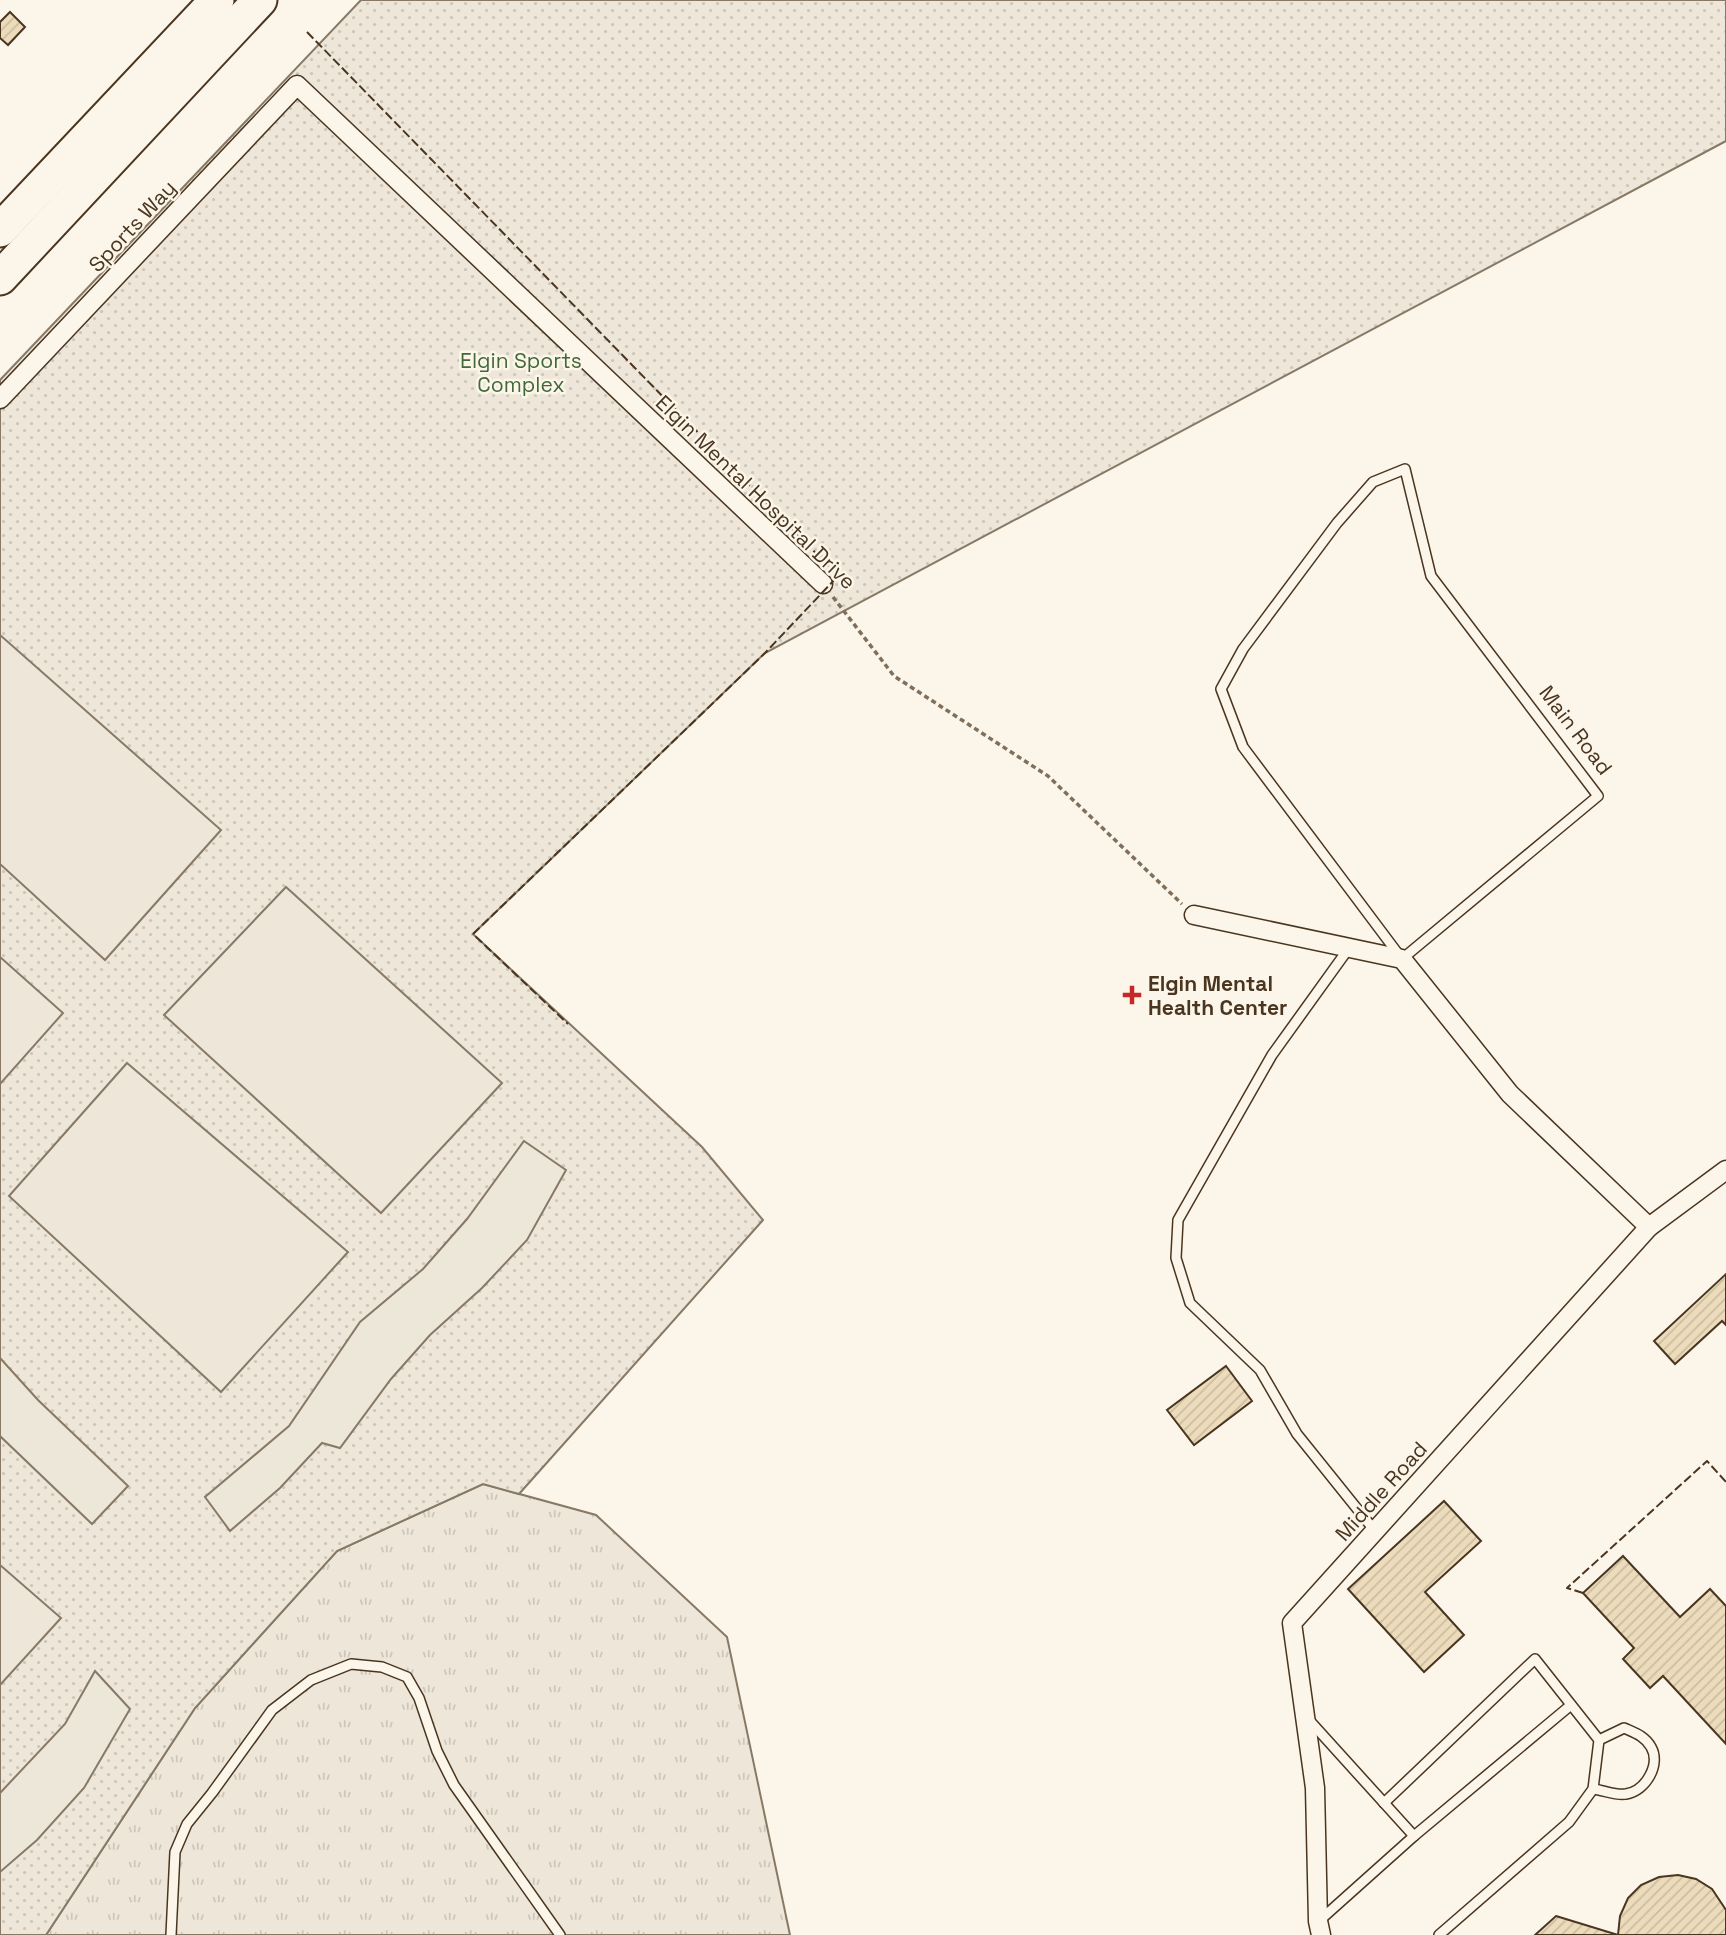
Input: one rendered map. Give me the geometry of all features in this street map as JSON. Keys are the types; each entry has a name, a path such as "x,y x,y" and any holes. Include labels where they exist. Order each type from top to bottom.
{"highway":[{"path":"0,230 217,0"},
{"path":"0,278 260,0"}],"street":[{"name":"Sports Way","path":"0,399 297,85"},
{"name":"Elgin Mental Hospital Drive","path":"297,85 823,584"},
{"path":"1194,915 1402,959 1510,1094 1649,1227"},
{"name":"Middle Road","path":"1320,1928 1315,1788 1292,1623 1649,1227 1726,1170"}],"lane":[{"name":"Main Road","path":"1405,469 1431,576 1598,796 1402,959 1243,747 1221,689 1242,649 1337,523 1373,482 1405,469"},
{"path":"1349,948 1272,1055 1178,1220 1176,1258 1190,1303 1260,1370 1297,1434 1375,1531"},
{"path":"1384,1804 1535,1659 1600,1740 1593,1789 1569,1822 1439,1935"},
{"path":"171,1935 175,1852 187,1824 212,1794 272,1710 311,1680 351,1664 382,1667 407,1677 419,1698 437,1751 454,1784 559,1935"},
{"path":"1320,1928 1414,1836 1572,1705"},
{"path":"1305,1717 1414,1836"},
{"path":"1593,1789 1626,1794 1643,1785 1654,1766 1653,1748 1643,1736 1624,1728 1600,1740"}],"path":[{"name":"Elgin Mental Hospital Drive","path":"823,584 894,676 1048,776 1194,915"}],"green space":[{"name":"Elgin Sports Complex","path":"361,0 1726,0 1726,141 765,653 473,934 702,1147 763,1220 519,1494 483,1484 337,1551 195,1708 46,1935 0,1935 0,380"},
{"path":"0,635 221,830 105,960 0,864"},
{"path":"286,887 502,1083 381,1213 164,1015"},
{"path":"0,957 63,1013 0,1084"},
{"path":"127,1063 348,1252 221,1392 9,1196"},
{"path":"483,1484 596,1515 727,1637 790,1935 46,1935 195,1708 337,1551"},
{"path":"0,1565 61,1618 0,1685"}],"shaded area":[{"path":"524,1141 566,1170 527,1240 482,1288 430,1335 391,1379 340,1448 322,1443 280,1488 230,1531 205,1497 289,1426 360,1322 423,1269 467,1219"},
{"path":"0,1358 38,1400 128,1486 92,1524 0,1436"},
{"path":"95,1671 130,1709 84,1788 37,1840 0,1872 0,1793 65,1724"}],"building":[{"path":"10,12 25,27 8,45 0,38 0,22"},
{"path":"1726,1274 1726,1325 1722,1321 1675,1364 1654,1341"},
{"path":"1226,1366 1252,1401 1194,1445 1167,1410"},
{"path":"1444,1501 1481,1541 1425,1592 1464,1635 1424,1672 1348,1589"},
{"path":"1623,1556 1680,1617 1710,1589 1726,1606 1726,1744 1663,1676 1650,1688 1623,1659 1634,1648 1583,1593"},
{"path":"1678,1875 1696,1879 1712,1889 1726,1910 1726,1935 1618,1935 1620,1916 1628,1898 1641,1885 1659,1877"},
{"path":"1556,1916 1618,1935 1535,1935"}],"fence":[{"path":"307,32 838,576 765,653 473,934 568,1024"},
{"path":"1583,1593 1567,1588 1707,1461 1726,1482"}],"place":[{"name":"Elgin Mental Health Center","path":"1132,995"}]}
